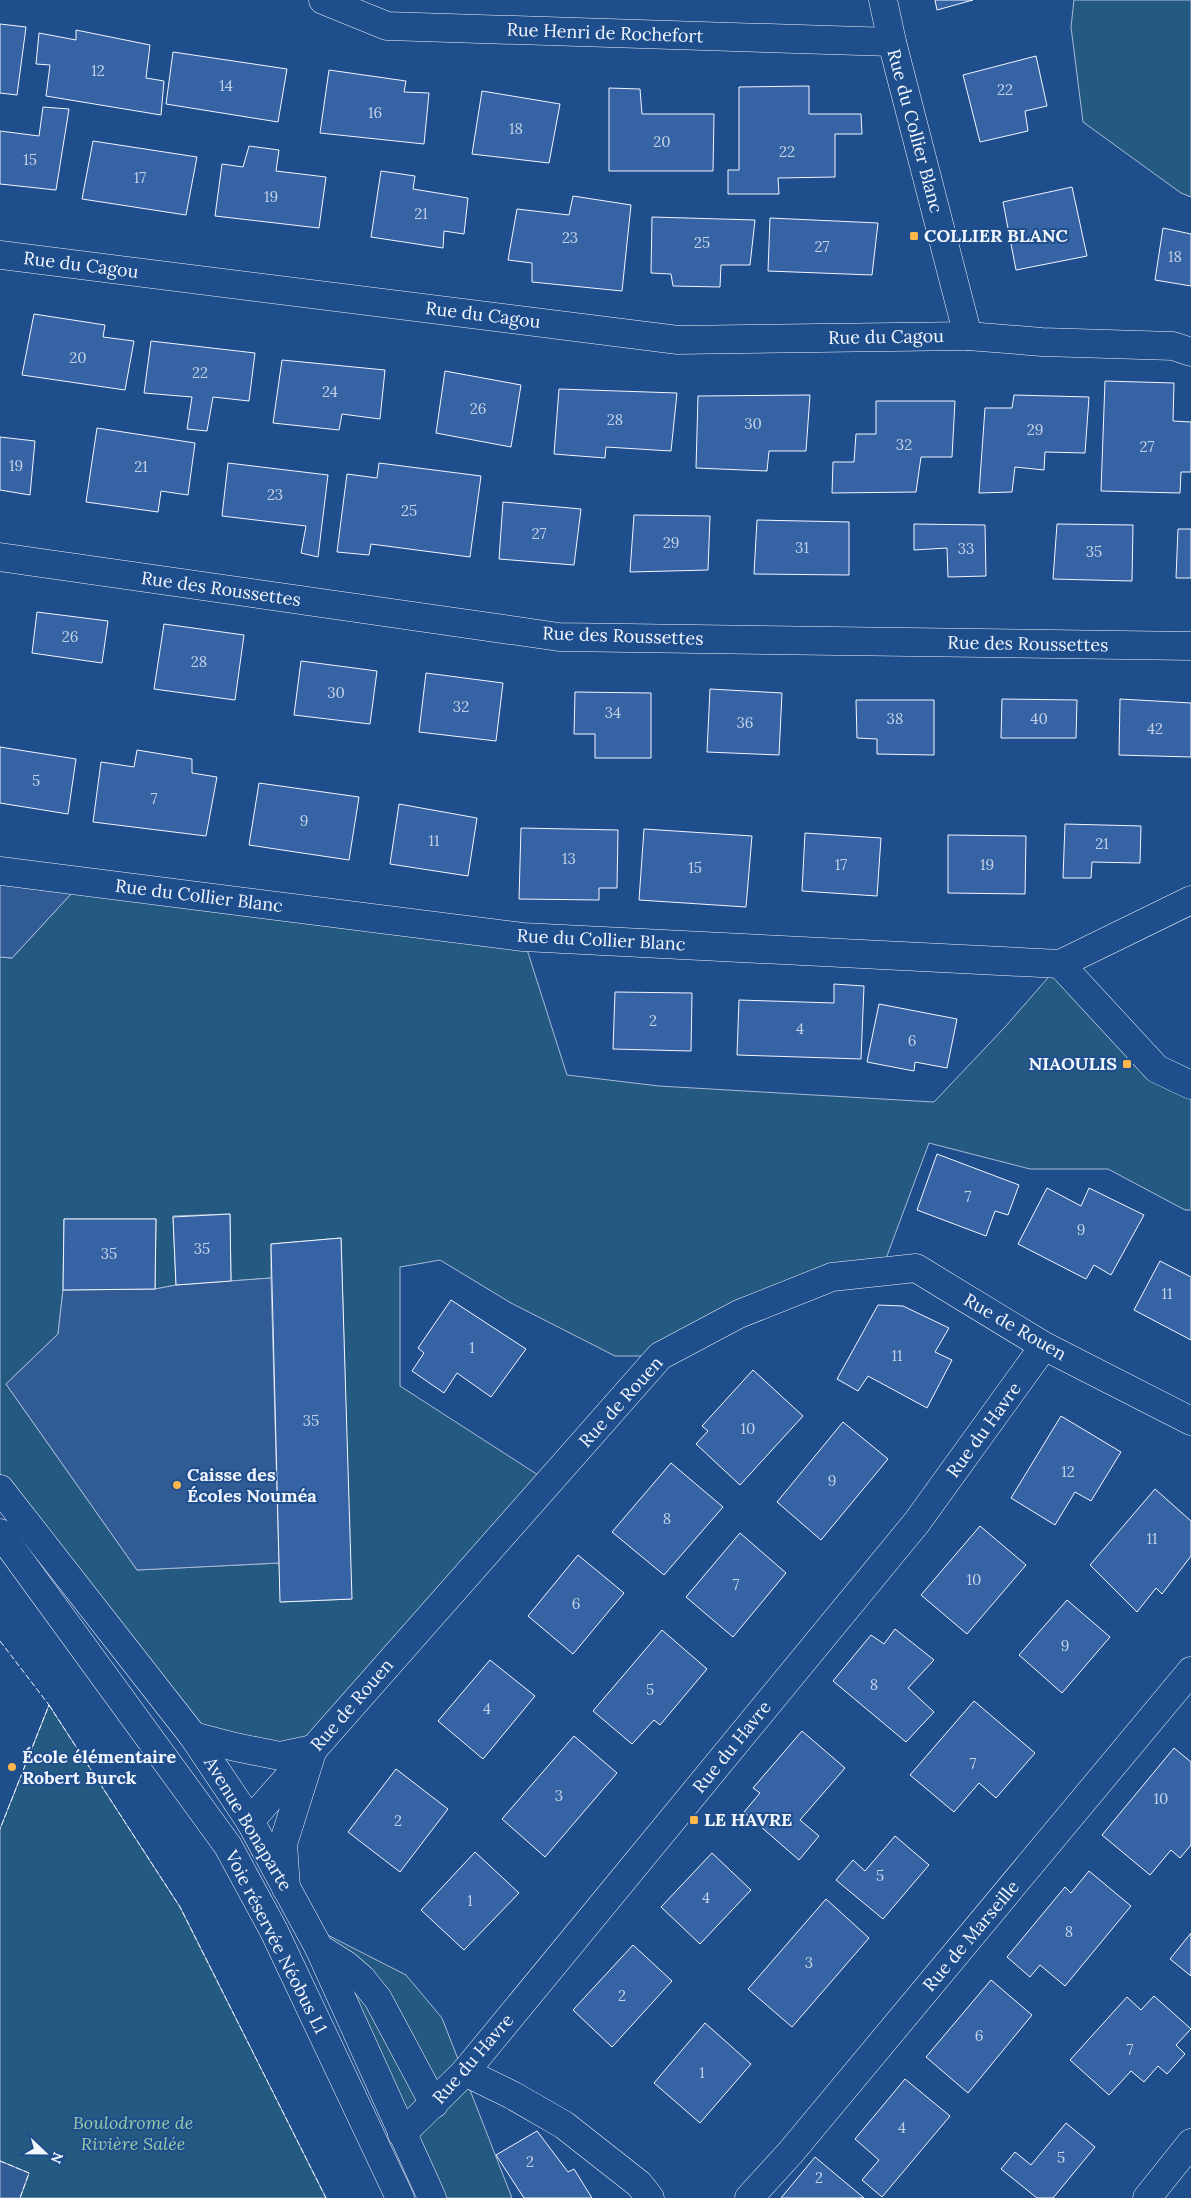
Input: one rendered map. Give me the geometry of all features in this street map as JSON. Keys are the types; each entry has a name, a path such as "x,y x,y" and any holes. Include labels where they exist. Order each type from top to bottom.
{"street":[{"name":"Rue Henri de Rochefort","path":"323,0 387,26 892,42"},
{"name":"Rue du Collier Blanc","path":"883,0 892,42 968,336"},
{"name":"Rue du Cagou","path":"0,255 678,340 968,336"},
{"path":"968,336 1042,342 1173,346 1191,352"},
{"name":"Rue des Roussettes","path":"0,557 559,637 1191,646"},
{"name":"Rue du Collier Blanc","path":"0,871 523,937 1060,964 1191,900"},
{"path":"1060,964 1157,1069 1191,1085"},
{"name":"Rue de Rouen","path":"250,1821 660,1356 739,1314 832,1278 916,1268 1044,1346 1191,1421"},
{"name":"Rue du Havre","path":"402,2134 465,2072 917,1522 1044,1346"},
{"name":"Avenue Bonaparte","path":"0,1489 193,1736 250,1821 319,1948 432,2198"},
{"name":"Voie réservée Néobus L1","path":"0,1533 228,1846 274,1931 400,2198"},
{"name":"Rue de Marseille","path":"749,2198 791,2152 1191,1671"},
{"path":"193,1736 280,1756 313,1749 283,1844 286,1888"},
{"path":"319,1948 346,1965 362,1979 378,1999 434,2104"},
{"path":"465,2072 512,2095 564,2125 639,2184 650,2198"},
{"path":"1147,2198 1191,2143"}],"green space":[{"path":"1074,0 1191,0 1191,197 1181,193 1083,122 1071,27"},
{"path":"83,881 523,937 567,1075 659,1086 934,1102 1005,1027 1060,964 1191,1085 1191,1210 1185,1210 1108,1169 1030,1169 929,1143 881,1272 660,1356 615,1356 511,1303 440,1260 400,1267 400,1386 549,1482 313,1749 193,1736 0,1489 0,957 12,958","holes":["230,1214 231,1281 271,1278 271,1244 341,1238 351,1599 281,1602 279,1563 137,1570 6,1384 58,1334 63,1290 64,1219 156,1219 155,1289 176,1285 173,1216"]},
{"name":"Boulodrome de Rivière Salée","path":"49,1705 180,1907 326,2198 20,2198 29,2173 0,2161 0,1829"},
{"path":"306,1924 406,1975 442,2018 512,2198 432,2198"}],"shaded area":[{"path":"0,869 83,881 12,958 0,957"},
{"name":"Caisse des Écoles Nouméa","path":"271,1278 279,1563 137,1570 6,1384 58,1334 63,1290 155,1289 176,1285"},
{"path":"0,2161 29,2173 20,2198 0,2198"}],"building":[{"path":"935,0 973,0 937,10"},
{"path":"0,24 26,27 17,95 0,93"},
{"path":"76,30 150,45 146,78 164,81 161,115 46,96 50,65 36,64 39,33 76,40"},
{"path":"173,52 287,69 278,122 166,104"},
{"path":"1036,56 1047,106 1025,111 1028,131 980,142 963,75"},
{"path":"329,70 406,81 404,92 429,93 424,144 320,133"},
{"path":"809,86 809,114 861,114 862,134 835,134 835,177 778,178 779,194 728,194 728,170 739,170 739,87"},
{"path":"609,88 640,89 642,114 714,114 713,171 609,171"},
{"path":"482,91 560,104 549,163 472,154"},
{"path":"43,107 69,109 56,190 0,184 0,131 39,136"},
{"path":"93,141 197,157 186,215 82,199"},
{"path":"249,146 279,150 276,171 326,177 319,228 215,216 222,164 243,167"},
{"path":"381,171 415,176 413,189 468,198 464,234 444,231 443,248 371,237"},
{"path":"1072,187 1087,256 1016,270 1003,202"},
{"path":"573,196 631,205 622,291 532,282 532,263 508,260 517,209 569,215"},
{"path":"652,217 755,220 750,265 721,265 720,287 673,286 671,274 651,273"},
{"path":"770,218 878,223 872,275 768,271"},
{"path":"1163,228 1191,234 1191,286 1155,280"},
{"path":"34,314 105,325 103,337 134,341 125,390 22,375"},
{"path":"151,341 255,353 249,401 213,397 207,431 187,429 192,397 144,393"},
{"path":"282,360 385,370 380,419 342,414 339,430 273,423"},
{"path":"445,371 521,385 511,447 436,433"},
{"path":"1105,381 1174,383 1173,421 1191,422 1191,472 1181,472 1180,493 1101,491"},
{"path":"559,389 677,393 671,451 606,447 605,458 554,454"},
{"path":"810,395 806,451 769,451 767,471 696,468 698,396"},
{"path":"1014,395 1089,397 1085,453 1045,452 1044,470 1015,467 1012,492 979,493 985,408 1012,408"},
{"path":"876,401 955,401 952,457 921,457 916,492 832,493 833,462 854,462 856,434 876,434"},
{"path":"97,428 195,443 188,495 161,491 158,512 86,502"},
{"path":"0,437 35,441 30,495 0,490"},
{"path":"228,463 328,475 318,557 301,553 306,526 222,516"},
{"path":"379,463 481,476 470,557 371,544 369,555 337,552 347,474 377,478"},
{"path":"503,502 581,509 574,565 499,559"},
{"path":"634,515 710,516 708,570 630,572"},
{"path":"757,520 849,522 849,575 754,574"},
{"path":"914,524 985,525 986,576 948,577 947,548 914,550"},
{"path":"1057,524 1133,525 1132,581 1053,579"},
{"path":"1178,529 1191,529 1191,578 1176,578"},
{"path":"37,612 108,621 102,663 32,653"},
{"path":"164,624 244,635 235,700 154,689"},
{"path":"301,661 377,671 370,724 294,715"},
{"path":"426,673 503,683 496,741 419,732"},
{"path":"710,689 782,693 779,755 707,752"},
{"path":"575,692 651,693 651,758 595,758 595,734 574,734"},
{"path":"1002,699 1077,700 1076,738 1001,738"},
{"path":"1120,699 1191,703 1191,757 1119,755"},
{"path":"856,700 934,700 934,755 877,754 877,739 857,738"},
{"path":"0,747 76,759 68,814 0,803"},
{"path":"137,750 192,759 192,773 217,777 206,836 93,822 101,762 134,767"},
{"path":"259,783 359,797 349,860 249,845"},
{"path":"399,804 477,818 468,876 390,864"},
{"path":"1065,824 1141,826 1140,863 1092,862 1091,878 1063,878"},
{"path":"521,828 618,830 617,888 599,888 599,900 519,899"},
{"path":"644,829 752,836 746,907 639,900"},
{"path":"805,833 881,838 877,896 802,891"},
{"path":"948,835 1026,836 1025,894 948,893"},
{"path":"834,984 864,986 861,1059 737,1055 739,1000 834,1003"},
{"path":"615,992 692,993 691,1051 613,1049"},
{"path":"879,1004 957,1019 947,1068 915,1062 914,1071 867,1062"},
{"path":"937,1154 1019,1185 1008,1215 995,1211 986,1236 917,1210"},
{"path":"1047,1188 1081,1206 1089,1188 1144,1215 1111,1275 1094,1265 1086,1279 1018,1244"},
{"path":"230,1214 231,1281 176,1285 173,1217"},
{"path":"64,1219 156,1219 155,1289 63,1290"},
{"path":"341,1238 352,1599 280,1602 271,1244"},
{"path":"1160,1261 1191,1277 1191,1340 1134,1310"},
{"path":"451,1300 526,1349 491,1397 457,1373 444,1393 412,1371 424,1353 418,1348"},
{"path":"878,1305 903,1306 949,1328 935,1352 952,1360 927,1408 868,1376 858,1391 837,1379"},
{"path":"753,1370 803,1416 740,1485 696,1444 708,1431 702,1426"},
{"path":"1061,1416 1121,1452 1091,1501 1075,1492 1055,1525 1011,1498"},
{"path":"843,1422 888,1459 821,1540 777,1502"},
{"path":"671,1463 723,1507 664,1575 612,1532"},
{"path":"1155,1489 1191,1521 1191,1556 1162,1594 1156,1588 1137,1612 1090,1565"},
{"path":"980,1526 1026,1565 967,1634 921,1595"},
{"path":"740,1533 786,1573 733,1637 686,1597"},
{"path":"578,1555 624,1593 573,1654 528,1616"},
{"path":"1067,1600 1110,1637 1062,1693 1019,1655"},
{"path":"895,1629 934,1660 908,1688 934,1712 906,1742 833,1681 871,1635 884,1644"},
{"path":"662,1630 707,1669 660,1725 654,1720 632,1744 593,1711"},
{"path":"490,1660 535,1696 483,1759 438,1721"},
{"path":"974,1701 1035,1753 996,1798 979,1783 954,1812 910,1775"},
{"path":"802,1731 845,1768 800,1820 819,1836 799,1860 744,1812 760,1793 753,1788"},
{"path":"574,1736 617,1773 545,1857 502,1819"},
{"path":"1174,1748 1191,1762 1191,1845 1180,1858 1171,1850 1150,1875 1102,1835"},
{"path":"396,1769 448,1809 400,1872 348,1832"},
{"path":"895,1836 929,1865 883,1919 836,1880 853,1860 865,1871"},
{"path":"475,1852 519,1893 464,1950 421,1910"},
{"path":"712,1853 751,1890 700,1944 661,1907"},
{"path":"1089,1871 1131,1906 1065,1986 1040,1965 1030,1977 1007,1957 1065,1887 1071,1893"},
{"path":"826,1899 869,1938 792,2027 748,1989"},
{"path":"1191,1933 1191,1976 1170,1959"},
{"path":"633,1945 672,1981 612,2047 573,2010"},
{"path":"991,1980 1032,2015 968,2093 926,2057"},
{"path":"1154,1996 1191,2029 1176,2045 1185,2054 1167,2074 1158,2066 1144,2082 1131,2071 1109,2095 1070,2060 1127,1997 1141,2010"},
{"path":"705,2023 751,2064 700,2123 654,2083"},
{"path":"905,2079 950,2116 882,2197 862,2180 879,2160 855,2139"},
{"path":"1066,2123 1095,2147 1053,2198 1037,2198 1001,2169 1015,2152 1031,2165"},
{"path":"537,2131 568,2172 574,2169 592,2198 524,2198 496,2155"},
{"path":"815,2157 864,2198 781,2198"}],"fence":[{"path":"0,1641 49,1705 0,1829"},
{"path":"49,1705 180,1907 326,2198"},
{"path":"0,2161 29,2173 20,2198"}],"place":[{"name":"COLLIER BLANC","path":"914,236"},
{"name":"NIAOULIS","path":"1127,1064"},
{"name":"Caisse des Écoles Nouméa","path":"177,1485"},
{"name":"École élémentaire Robert Burck","path":"12,1767"},
{"name":"LE HAVRE","path":"694,1820"}]}
